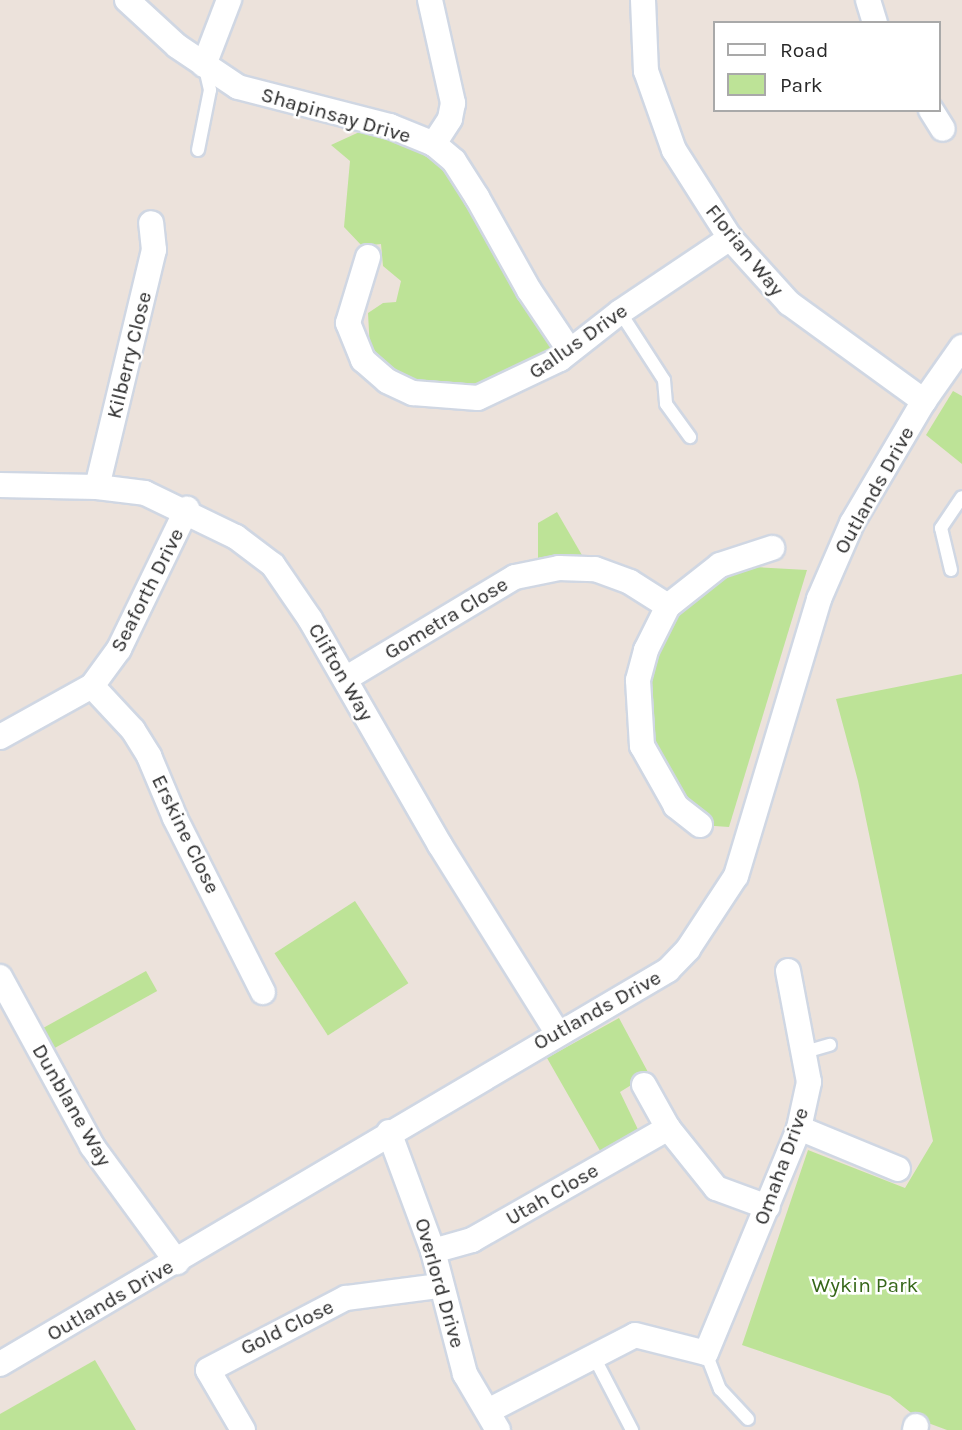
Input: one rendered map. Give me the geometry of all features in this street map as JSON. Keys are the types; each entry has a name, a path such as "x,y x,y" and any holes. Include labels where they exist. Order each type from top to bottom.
{"street":[{"name":"Shapinsay Drive","path":"127,0 204,65 239,86 269,97 390,126 434,144 454,161 570,351"},
{"path":"204,65 229,0"},
{"path":"430,0 453,103 450,120 434,144"},
{"name":"Florian Way","path":"643,0 646,71 674,150 730,238 789,303 924,401"},
{"path":"868,0 874,21"},
{"name":"Kilberry Close","path":"97,486 155,250 151,223"},
{"name":"Gallus Drive","path":"368,257 348,323 371,369 412,393 478,398 513,385 570,351 620,312 730,238"},
{"name":"Outlands Drive","path":"0,1364 177,1262 557,1032 668,970 688,949 736,876 819,599 852,523 924,401 962,346"},
{"name":"Clifton Way","path":"0,485 97,486 145,493 187,509 273,565 345,679 557,1032"},
{"name":"Seaforth Drive","path":"0,737 92,686 119,649 187,509"},
{"path":"700,825 666,792 642,746 637,719 638,680 646,650 668,606 720,565 772,548"},
{"name":"Gometra Close","path":"345,679 515,577 559,568 595,569 630,582 668,606"},
{"name":"Erskine Close","path":"92,686 133,730 149,756 175,818 263,992"},
{"name":"Omaha Drive","path":"706,1353 799,1128 809,1082 788,971"},
{"name":"Dunblane Way","path":"3,992 92,1146 177,1262"},
{"path":"644,1085 668,1128 716,1188 768,1207"},
{"name":"Utah Close","path":"433,1251 472,1240 668,1128"},
{"path":"799,1128 898,1169"},
{"name":"Overlord Drive","path":"389,1132 433,1251 439,1286 465,1374 493,1421"},
{"name":"Gold Close","path":"243,1430 208,1370 346,1297 439,1286"},
{"path":"493,1421 593,1355 635,1335 706,1353"}],"lane":[{"path":"198,150 210,90 204,65"},
{"path":"620,312 664,380 666,404 690,437"},
{"path":"951,570 941,528 962,497"},
{"path":"805,1052 830,1045"},
{"path":"706,1353 720,1390 748,1419"},
{"path":"593,1355 632,1430"}],"green space":[{"path":"379,123 434,144 570,351 478,398 371,369 368,313 383,303 396,302 401,281 383,266 381,244 362,246 344,227 350,161 331,145"},
{"path":"953,391 962,396 962,464 926,435"},
{"path":"557,512 590,569 538,572 538,523"},
{"path":"720,565 807,570 729,827 700,825 650,762 646,650"},
{"name":"Wykin Park","path":"962,674 962,1430 947,1430 920,1420 890,1396 742,1345 808,1150 905,1188 933,1141 858,781 836,699"},
{"path":"355,901 408,983 328,1035 274,953"},
{"path":"146,971 157,991 43,1055 31,1035"},
{"path":"619,1018 649,1074 620,1092 644,1142 607,1163 547,1058"},
{"path":"95,1360 136,1430 0,1430 0,1414"}]}
